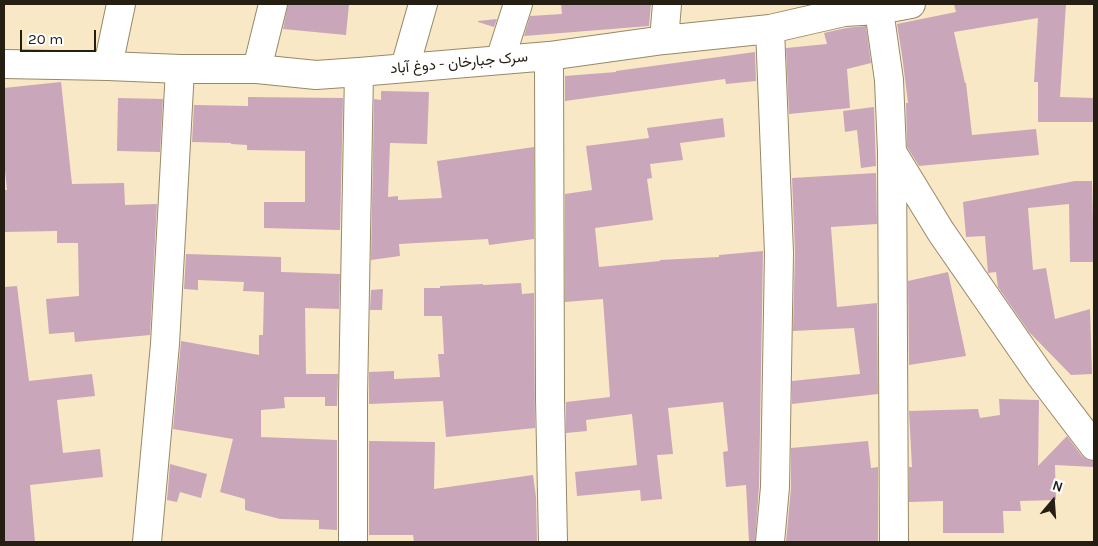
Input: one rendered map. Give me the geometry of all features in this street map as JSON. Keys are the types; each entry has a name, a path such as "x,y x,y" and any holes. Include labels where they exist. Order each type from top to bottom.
{"street":[{"path":"108,66 121,4"},
{"path":"257,69 273,4"},
{"path":"404,68 423,4"},
{"path":"500,60 518,4"},
{"path":"664,40 667,4"},
{"name":"سرک جبارخان - دوغ آباد","path":"4,64 180,69 257,69 316,75 549,56 664,40 770,29 845,8 879,10 911,4"},
{"path":"879,10 889,80 892,152 894,542"},
{"path":"770,29 779,253 775,486 770,542"},
{"path":"549,56 550,399 553,542"},
{"path":"147,542 165,344 180,69"},
{"path":"353,542 353,396 359,72"},
{"path":"892,152 941,232 1040,375 1094,446"}],"building":[{"path":"288,4 349,4 346,35 283,29"},
{"path":"561,4 651,4 649,26 524,36 530,16 562,14"},
{"path":"954,4 1066,4 1060,97 1094,98 1094,122 1038,122 1038,82 1034,82 1038,18 954,32 966,83 972,135 1036,129 1039,155 919,166 907,147 906,103 908,103 897,24 956,12"},
{"path":"497,19 494,27 478,22 478,21"},
{"path":"866,26 871,63 847,69 850,108 789,114 786,48 827,44 824,33"},
{"path":"755,52 756,81 726,84 725,79 565,101 565,76 616,72"},
{"path":"61,82 72,184 124,183 125,205 157,204 150,335 75,342 74,332 49,334 46,299 79,296 78,243 57,243 57,231 4,232 4,190 7,190 4,161 4,88"},
{"path":"381,91 429,92 427,144 390,143 388,197 398,196 398,200 442,198 437,161 534,147 534,239 489,245 488,239 399,244 400,256 371,260 374,99 381,100"},
{"path":"248,97 343,98 340,230 264,228 264,202 305,202 305,151 247,150 247,145 192,142 194,105 248,106"},
{"path":"118,98 163,99 160,152 117,151"},
{"path":"874,107 876,166 861,168 857,130 845,132 843,111"},
{"path":"723,118 725,137 680,143 683,160 650,164 652,178 647,179 653,220 595,228 599,267 660,260 719,257 719,255 763,251 759,486 755,542 749,542 746,485 726,487 723,452 728,451 723,402 668,408 673,454 657,455 662,499 641,501 640,490 577,496 575,472 637,465 632,414 586,420 587,431 566,433 566,402 610,397 603,299 565,302 565,194 592,190 586,146 649,138 647,128"},
{"path":"876,173 877,224 831,227 837,307 877,303 878,394 792,404 792,381 860,374 854,328 793,331 795,253 792,178"},
{"path":"1075,181 1092,181 1094,262 1070,262 1069,204 1028,208 1033,270 1046,268 1055,319 1090,309 1092,374 1071,375 1029,332 998,287 996,272 988,273 985,236 966,237 963,202"},
{"path":"186,254 281,257 281,272 340,274 339,309 305,308 306,374 338,374 337,406 325,406 325,397 284,397 285,408 261,410 261,437 337,440 337,530 319,529 319,520 280,519 245,510 245,499 220,492 233,439 173,429 181,341 259,355 259,335 263,335 264,292 243,291 244,282 198,280 198,290 184,289"},
{"path":"948,272 966,356 909,365 908,281"},
{"path":"521,283 522,294 534,293 535,428 446,437 443,401 369,404 369,372 394,371 394,379 440,377 438,354 444,354 442,316 424,316 424,288"},
{"path":"17,286 29,381 92,374 95,396 57,400 63,453 100,449 103,477 30,485 35,542 4,542 4,287"},
{"path":"383,289 382,310 370,310 371,290"},
{"path":"999,399 1039,400 1038,466 1067,436 1082,456 1094,461 1094,467 1055,465 1056,500 1020,501 1021,511 1003,511 1004,533 943,533 943,501 909,502 909,467 912,467 909,411 978,409 980,418 1000,415"},
{"path":"369,441 435,442 434,489 533,475 536,497 537,542 414,542 413,535 369,535"},
{"path":"868,441 871,468 878,467 878,542 786,542 791,488 791,448"},
{"path":"170,464 207,474 201,498 180,492 177,502 167,500"}]}
